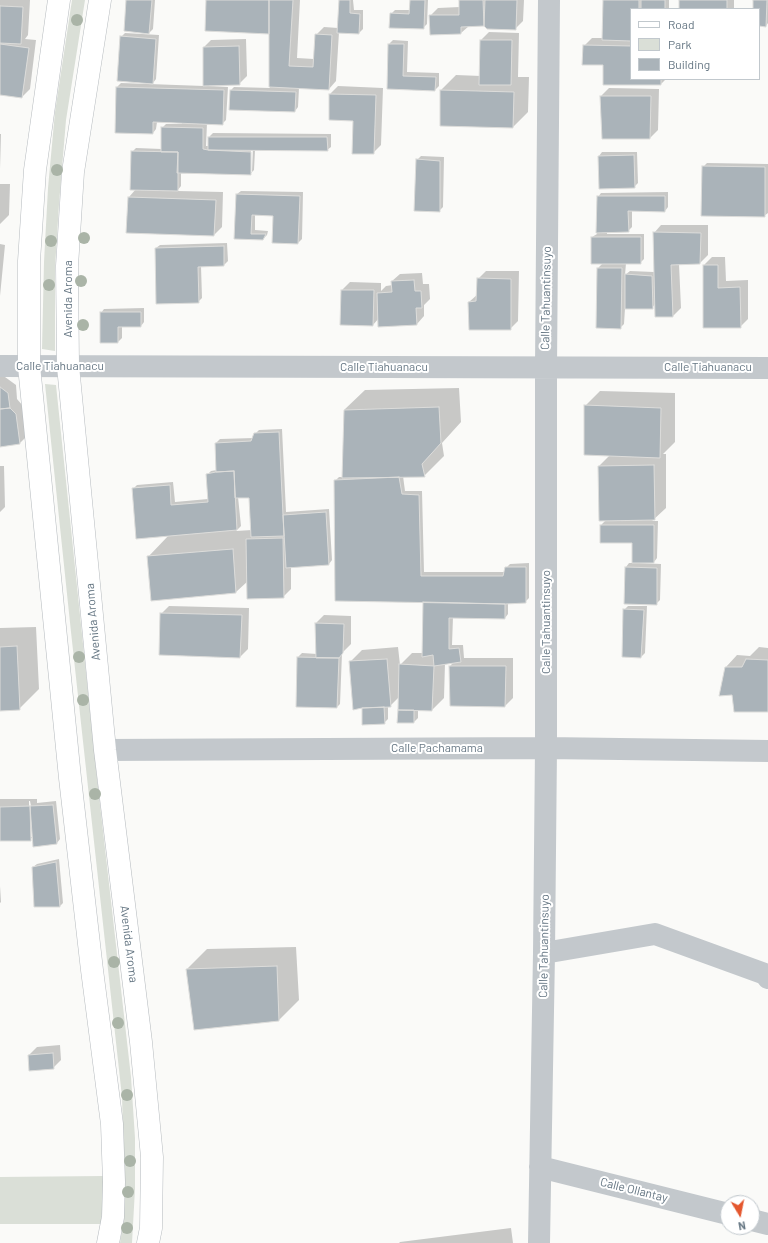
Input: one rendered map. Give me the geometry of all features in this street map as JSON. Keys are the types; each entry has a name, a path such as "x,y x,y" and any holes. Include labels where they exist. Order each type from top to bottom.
{"main road":[{"path":"59,0 35,170 29,261 29,366 70,778 92,970 112,1124 113,1216 108,1243"},
{"name":"Avenida Aroma","path":"100,0 73,172 67,266 68,366 106,750 142,1042 152,1157 151,1228 148,1243"}],"street":[{"name":"Calle Tahuantinsuyo","path":"539,1243 546,748 546,367 549,0"},
{"name":"Calle Tiahuanacu","path":"0,366 768,368"},
{"name":"Calle Pachamama","path":"106,750 546,748 768,751"},
{"path":"544,953 655,934 765,974 768,978"},
{"name":"Calle Ollantay","path":"540,1166 720,1212"}],"green space":[{"path":"72,0 85,0 66,120 55,268 55,351 42,349 44,262 48,188 55,112"},
{"path":"45,384 56,385 97,778 131,1077 135,1138 135,1189 132,1243 120,1243 123,1224 124,1162 122,1097"},
{"path":"103,1176 101,1224 0,1224 0,1177"}],"building":[{"path":"126,0 152,0 149,34 124,31"},
{"path":"206,0 269,0 269,34 205,31"},
{"path":"269,0 293,0 289,66 313,67 315,34 332,35 329,90 269,87"},
{"path":"339,0 350,0 350,13 360,14 359,34 337,33"},
{"path":"410,0 425,0 424,29 389,28 390,13 409,14"},
{"path":"459,0 483,0 484,26 461,27 461,34 430,35 429,15 459,15"},
{"path":"485,0 517,0 516,30 487,29 484,26"},
{"path":"603,0 639,0 639,8 630,8 630,41 602,40"},
{"path":"641,0 665,0 665,8 641,8"},
{"path":"679,0 727,0 727,8 679,8"},
{"path":"753,0 767,0 766,27 760,26 760,8 753,8"},
{"path":"0,6 23,7 21,44 0,43"},
{"path":"120,36 156,39 153,84 117,81"},
{"path":"480,40 512,40 511,85 479,85"},
{"path":"0,44 29,48 22,98 0,95"},
{"path":"388,44 404,44 403,76 436,77 435,91 387,89"},
{"path":"583,45 630,46 630,80 661,80 661,85 603,85 603,65 582,65"},
{"path":"239,46 240,85 203,86 203,47"},
{"path":"116,87 224,90 223,125 153,122 153,134 115,133"},
{"path":"230,90 296,92 295,112 229,110"},
{"path":"440,90 514,92 513,128 440,126"},
{"path":"329,94 376,95 374,154 352,154 353,121 329,120"},
{"path":"600,96 651,96 650,139 602,139"},
{"path":"161,127 203,128 203,149 251,152 251,175 177,173 178,152 161,152"},
{"path":"208,137 327,137 328,151 208,150"},
{"path":"131,151 178,152 178,191 130,190"},
{"path":"634,155 635,188 599,189 598,156"},
{"path":"416,159 440,161 440,212 414,211"},
{"path":"702,166 765,167 765,217 701,216"},
{"path":"236,194 300,196 298,244 272,243 273,216 252,215 251,234 266,234 263,240 234,239"},
{"path":"597,196 665,196 665,212 628,211 629,232 596,233"},
{"path":"128,197 216,200 214,236 126,233"},
{"path":"653,232 701,233 700,264 671,265 673,317 655,317"},
{"path":"591,237 641,237 641,264 591,264"},
{"path":"224,246 224,266 198,267 199,303 156,304 155,248"},
{"path":"703,265 718,265 718,288 740,287 741,328 703,328"},
{"path":"597,268 622,268 621,329 596,328"},
{"path":"625,274 652,276 653,309 625,309"},
{"path":"477,278 511,279 511,330 469,330 468,302 476,301"},
{"path":"414,280 415,291 421,291 422,308 416,308 417,325 378,327 377,293 392,292 391,281"},
{"path":"341,290 374,290 373,326 340,325"},
{"path":"100,312 141,312 141,327 118,327 118,343 100,343"},
{"path":"0,387 8,393 10,408 0,409"},
{"path":"584,405 661,408 660,458 584,455"},
{"path":"439,407 441,443 422,464 425,477 342,478 344,410"},
{"path":"10,408 16,414 20,444 0,447 0,409"},
{"path":"279,432 284,536 251,537 249,498 235,498 234,471 216,472 215,443 251,441 254,433"},
{"path":"654,465 655,520 599,521 598,466"},
{"path":"234,471 237,530 136,539 132,488 170,485 171,505 208,502 206,474"},
{"path":"399,477 402,494 419,495 421,576 503,576 505,567 526,567 526,603 505,604 335,601 334,480"},
{"path":"326,512 329,565 286,568 283,515"},
{"path":"600,525 654,525 654,563 632,563 632,543 600,543"},
{"path":"283,538 284,598 247,599 246,539"},
{"path":"233,549 236,593 151,601 147,556"},
{"path":"625,567 657,568 657,605 624,604"},
{"path":"423,602 505,604 505,619 449,618 449,649 459,648 461,662 434,666 433,655 422,657"},
{"path":"623,609 644,610 641,658 622,657"},
{"path":"160,613 242,615 240,658 159,655"},
{"path":"315,623 344,624 343,653 339,658 316,658"},
{"path":"17,646 20,710 0,711 0,647"},
{"path":"297,657 339,658 337,708 296,707"},
{"path":"387,659 391,707 362,708 353,710 349,661"},
{"path":"746,659 768,660 768,712 734,712 732,695 719,696 725,667 742,667"},
{"path":"399,664 434,666 432,711 398,710"},
{"path":"449,666 506,666 505,707 450,706"},
{"path":"384,707 385,724 362,725 362,708"},
{"path":"398,710 414,710 414,723 397,723"},
{"path":"53,805 57,844 33,847 30,806"},
{"path":"30,806 31,841 0,841 0,807"},
{"path":"56,862 60,907 34,907 32,867"},
{"path":"277,966 279,1021 194,1030 186,969"},
{"path":"53,1053 54,1069 29,1071 28,1055"}]}
